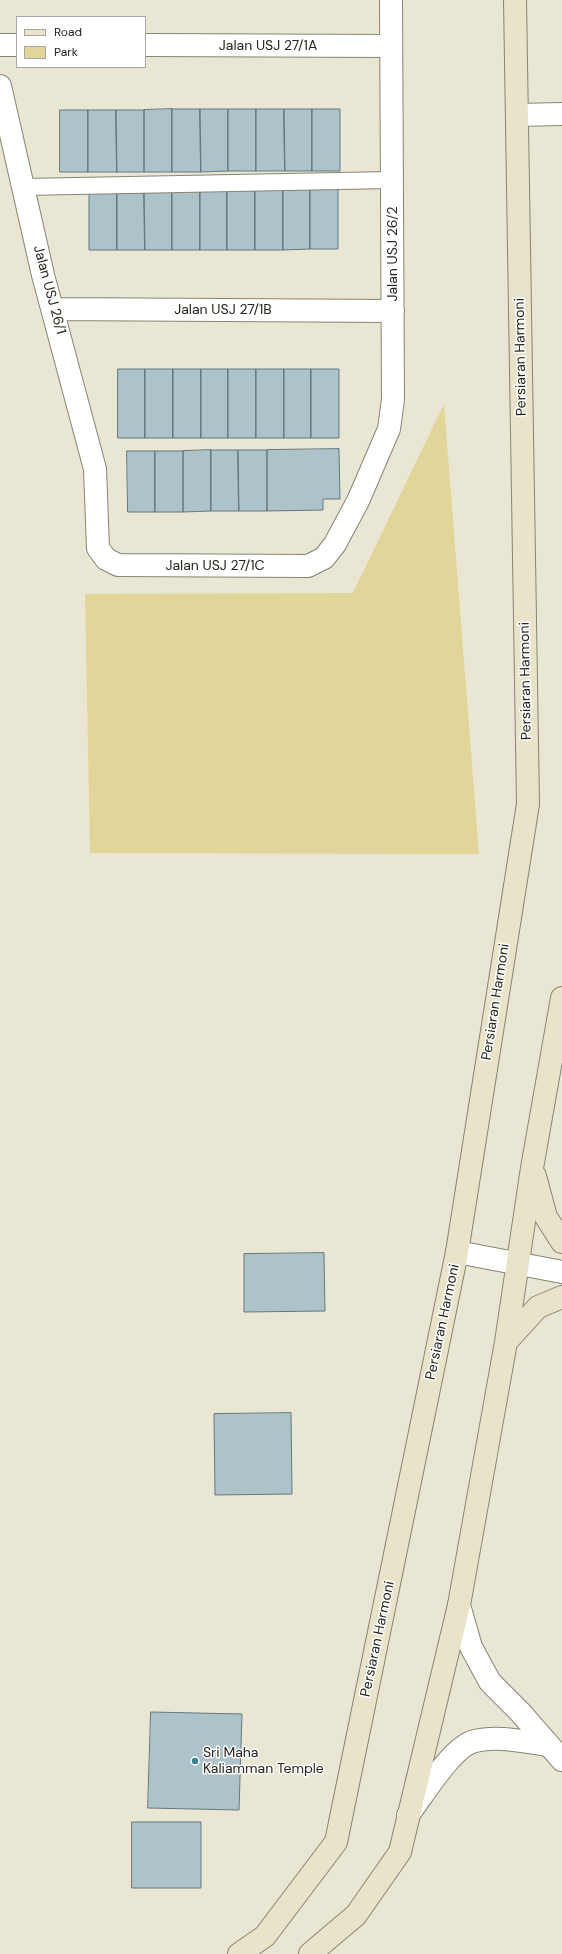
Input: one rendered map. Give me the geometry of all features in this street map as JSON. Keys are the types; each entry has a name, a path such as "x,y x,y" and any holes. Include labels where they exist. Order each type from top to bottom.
{"main road":[{"name":"Persiaran Harmoni","path":"239,1954 265,1936 336,1842 457,1252 528,804 515,0"},
{"path":"310,1954 356,1915 400,1852 459,1605 506,1342 532,1168 562,998"},
{"path":"532,1168 546,1217 562,1242"},
{"path":"506,1342 538,1308 562,1297"}],"street":[{"name":"Jalan USJ 26/2","path":"358,501 389,429 393,399 391,0"},
{"path":"0,45 16,45"},
{"name":"Jalan USJ 27/1A","path":"146,45 391,46"},
{"name":"Jalan USJ 26/1","path":"0,86 53,309 94,462 97,495"},
{"path":"517,115 562,114"},
{"name":"Jalan USJ 27/1B","path":"53,309 393,311"},
{"name":"Jalan USJ 27/1C","path":"97,495 98,548 106,559 118,565 308,566 324,558 335,544 358,501"},
{"path":"457,1252 562,1272"},
{"path":"459,1605 471,1646 490,1682 520,1712 555,1752"},
{"path":"408,1815 448,1759 474,1741 505,1739 555,1752"}],"lane":[{"path":"23,187 392,180"}],"green space":[{"path":"444,404 479,854 90,853 85,594 353,593"}],"building":[{"path":"172,109 172,172 144,172 144,110"},
{"path":"172,109 200,109 201,172 172,172"},
{"path":"200,109 228,109 228,171 201,172"},
{"path":"228,109 256,109 256,171 228,171"},
{"path":"256,109 284,109 285,171 256,171"},
{"path":"284,109 312,109 312,171 285,171"},
{"path":"312,109 340,109 340,171 312,171"},
{"path":"60,110 88,110 88,172 60,172"},
{"path":"88,110 116,110 117,172 88,172"},
{"path":"116,110 144,110 144,172 117,172"},
{"path":"117,188 117,250 89,250 89,189"},
{"path":"117,188 144,188 145,250 117,250"},
{"path":"144,188 172,188 172,250 145,250"},
{"path":"172,188 200,188 200,250 172,250"},
{"path":"200,188 227,188 227,250 200,250"},
{"path":"227,188 255,188 255,250 227,250"},
{"path":"255,188 283,188 283,250 255,250"},
{"path":"283,188 310,188 310,249 283,250"},
{"path":"310,188 338,188 338,249 310,249"},
{"path":"118,369 145,369 145,438 118,438"},
{"path":"145,369 173,369 173,438 145,438"},
{"path":"173,369 201,369 201,438 173,438"},
{"path":"201,369 228,369 228,438 201,438"},
{"path":"228,369 256,369 256,438 228,438"},
{"path":"256,369 284,369 284,438 256,438"},
{"path":"284,369 311,369 311,438 284,438"},
{"path":"311,369 339,369 339,438 311,438"},
{"path":"339,449 340,499 323,499 323,510 267,511 267,450"},
{"path":"211,450 211,511 183,512 183,451"},
{"path":"211,450 238,450 239,511 211,511"},
{"path":"238,450 267,450 267,511 239,511"},
{"path":"127,451 155,451 155,512 128,512"},
{"path":"155,451 183,451 183,512 155,512"},
{"path":"324,1253 325,1311 244,1312 244,1254"},
{"path":"291,1413 292,1494 215,1495 214,1414"},
{"name":"Sri Maha Kaliamman Temple","path":"151,1712 242,1714 239,1810 148,1808"},
{"path":"132,1822 201,1822 201,1888 132,1888"}],"place":[{"name":"Sri Maha Kaliamman Temple","path":"195,1761"}]}
